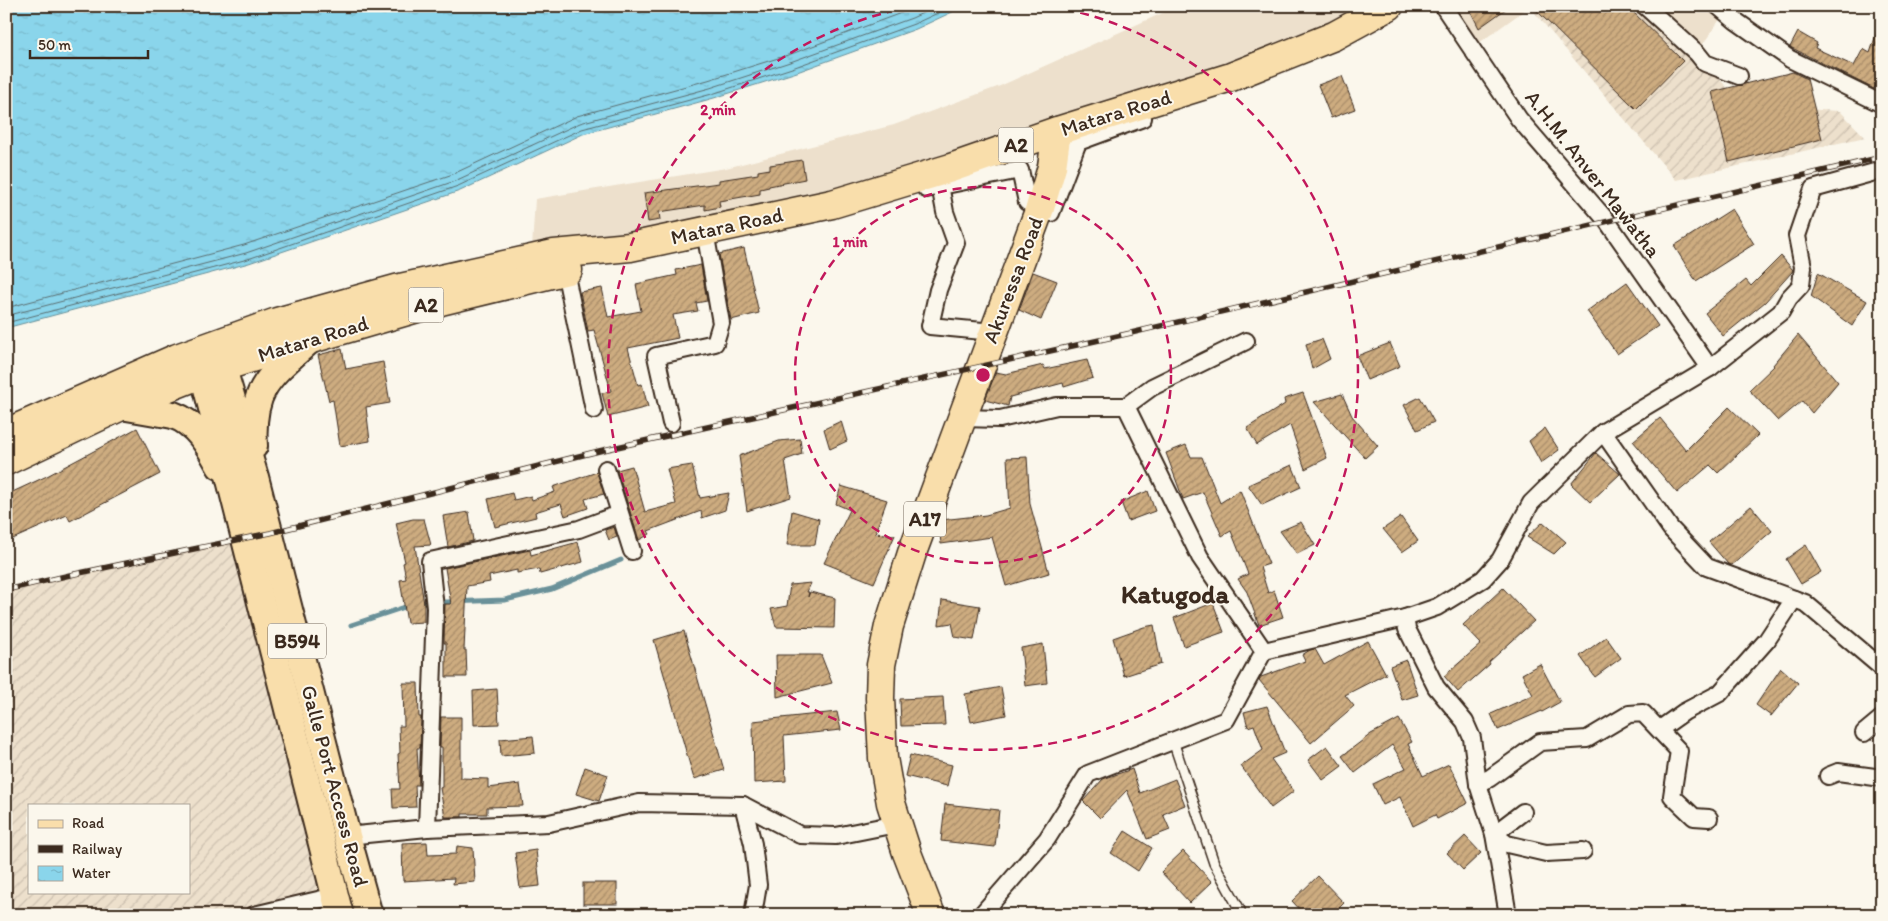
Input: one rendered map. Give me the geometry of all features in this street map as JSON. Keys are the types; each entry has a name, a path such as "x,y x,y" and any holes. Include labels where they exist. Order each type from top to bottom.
{"highway":[{"name":"Matara Road","path":"6,461 121,406 277,322 396,289 554,254 630,247 832,204 951,168 1056,131 1231,77 1334,36 1389,6"},
{"name":"Akuressa Road","path":"931,915 896,824 883,758 880,698 884,646 912,553 1040,208 1052,167 1056,131"},
{"name":"Matara Road","path":"6,433 177,358 210,359 312,339 441,301 596,263 630,247"}],"main road":[{"path":"256,477 252,427 257,398 264,386 285,363 312,339"},
{"name":"Galle Port Access Road","path":"210,359 256,477 347,836 369,915"},
{"name":"Galle Port Access Road","path":"210,359 234,493 338,905"},
{"path":"121,406 173,415 188,422 209,445 234,493"}],"street":[{"name":"A.H.M. Anver Mawatha","path":"1443,6 1519,119 1607,221 1710,368"},
{"path":"1645,6 1697,52 1705,63 1739,76"},
{"path":"1718,6 1736,21 1790,58 1882,104"},
{"path":"671,423 656,356 715,343 721,323 704,231 836,214 940,185 1020,170 1027,202 1051,212 1078,142 1228,85 1231,77"},
{"path":"981,915 1047,840 1088,774 1226,720 1264,651 1404,618 1437,607 1483,579 1500,560 1530,503 1603,432 1710,368 1781,312 1789,298 1801,285 1803,267 1797,236 1813,189 1882,170"},
{"path":"940,185 945,212 956,243 938,290 930,326 993,332"},
{"path":"565,270 594,410"},
{"path":"962,418 1000,418 1057,406 1126,406 1152,387 1246,341"},
{"path":"1126,406 1200,557 1264,651"},
{"path":"1603,432 1671,529 1707,567 1805,603 1882,668"},
{"path":"606,469 632,551"},
{"path":"427,828 435,608 430,561 579,529 619,514"},
{"path":"1660,729 1684,712 1720,693 1767,640 1794,598"},
{"path":"1404,618 1407,629 1436,687 1465,722 1472,738 1478,784 1494,834 1508,915"},
{"path":"1478,784 1490,778 1540,742 1588,739 1630,714 1643,713 1679,751 1672,796 1694,816 1709,818"},
{"path":"1864,733 1882,718"},
{"path":"1828,776 1838,772 1882,778"},
{"path":"347,836 427,828 549,823 639,803 743,805 800,835 836,836 896,824"},
{"path":"743,805 753,844 758,885 752,915"},
{"path":"1494,834 1523,812"},
{"path":"1494,834 1507,844 1546,853 1583,852"},
{"path":"254,915 338,905"}],"lane":[{"path":"1173,742 1214,863 1240,910"}],"shaded area":[{"path":"1178,6 1389,6 1334,36 832,204 532,248 535,199 726,168 894,125 1000,86"},
{"path":"1443,6 1529,6 1529,7 1472,48"},
{"path":"1529,6 1645,6 1697,53 1743,106 1840,111 1865,137 1676,180"},
{"path":"1645,6 1729,6 1697,53"},
{"path":"245,537 340,915 6,915 6,590"}],"water":[{"path":"6,6 965,6 916,29 797,72 714,98 583,134 460,191 249,263 6,328"}],"building":[{"path":"1468,6 1510,6 1479,28"},
{"path":"1532,6 1627,6 1683,61 1636,109"},
{"path":"1880,23 1882,24 1882,74 1874,89 1790,47 1798,32 1817,43 1815,48 1854,66 1863,49 1870,53"},
{"path":"1793,72 1807,79 1822,139 1729,162 1712,92"},
{"path":"1342,76 1355,109 1331,118 1318,85"},
{"path":"802,160 805,179 760,189 760,194 719,201 720,207 705,210 705,205 659,212 660,220 648,222 644,193 719,183 719,180 758,174 758,171 770,169 770,165"},
{"path":"1732,209 1754,244 1696,281 1674,246"},
{"path":"744,248 759,313 731,320 719,254"},
{"path":"1781,256 1793,270 1792,272 1765,302 1723,336 1705,313 1746,280 1751,286"},
{"path":"701,265 707,301 696,303 698,311 673,315 678,338 628,348 638,385 642,384 648,407 608,417 602,393 611,391 594,330 588,331 580,292 602,288 608,317 641,311 636,284 677,275 676,270"},
{"path":"1033,272 1057,281 1041,320 1019,310"},
{"path":"1818,273 1867,301 1852,326 1811,296"},
{"path":"1627,282 1658,326 1617,354 1587,311"},
{"path":"1798,335 1838,382 1812,413 1802,401 1778,421 1749,390 1774,366"},
{"path":"1322,339 1330,359 1312,369 1306,344"},
{"path":"1390,343 1400,366 1367,380 1357,356"},
{"path":"342,349 346,369 383,362 390,403 366,407 370,441 340,446 333,400 329,401 318,355"},
{"path":"1087,360 1093,378 1064,387 1063,383 1010,397 1008,406 985,400 996,372 1006,374 1043,365 1045,369"},
{"path":"1303,393 1327,458 1305,469 1290,425 1257,445 1247,428 1285,404 1284,399"},
{"path":"1342,394 1352,416 1378,446 1365,458 1314,402"},
{"path":"1420,397 1434,422 1417,430 1404,405"},
{"path":"1729,407 1758,435 1718,473 1710,465 1677,493 1633,441 1660,418 1686,450"},
{"path":"841,421 847,441 830,449 824,429"},
{"path":"137,428 160,474 70,521 67,515 6,542 6,495 47,476"},
{"path":"1545,428 1559,450 1541,463 1529,441"},
{"path":"800,439 802,454 785,460 791,497 747,511 739,456 779,441"},
{"path":"1186,445 1191,457 1202,457 1220,503 1240,490 1269,564 1260,567 1268,593 1274,590 1283,617 1259,625 1247,592 1238,579 1248,574 1231,531 1222,536 1203,492 1183,499 1166,453"},
{"path":"1596,453 1620,474 1590,502 1571,484"},
{"path":"1027,457 1030,504 1049,573 1006,586 992,537 941,544 939,525 941,520 986,515 1010,508 1007,458"},
{"path":"692,465 700,498 729,493 725,510 702,518 701,511 648,531 650,534 639,540 617,470 632,466 645,512 676,504 667,469"},
{"path":"1292,465 1301,487 1262,505 1248,485"},
{"path":"597,472 604,494 585,499 588,508 565,516 561,504 535,512 536,517 495,527 488,499 512,493 514,500 531,496 532,500 555,492 553,487"},
{"path":"841,486 887,500 875,533 895,535 874,583 824,563 850,510 836,504"},
{"path":"1148,491 1155,511 1128,521 1121,502"},
{"path":"1751,506 1772,531 1732,565 1728,564 1709,542"},
{"path":"792,511 819,519 815,545 787,545"},
{"path":"469,512 473,541 448,547 443,516"},
{"path":"1401,517 1418,541 1402,552 1383,529"},
{"path":"413,519 424,519 431,545 415,546 424,604 424,622 407,623 400,580 406,579 403,563 405,562 396,523"},
{"path":"1301,522 1315,545 1297,554 1280,531"},
{"path":"1543,522 1566,542 1554,554 1527,537"},
{"path":"614,527 617,537 609,540 605,530"},
{"path":"578,542 583,562 540,574 539,569 517,573 517,570 489,576 490,582 467,586 464,650 466,650 467,677 446,677 446,643 444,643 445,604 451,604 445,568 530,550 531,555"},
{"path":"1806,545 1821,572 1801,584 1786,559"},
{"path":"811,583 807,592 809,592 808,597 810,592 835,598 834,628 776,627 771,609 787,606 790,585"},
{"path":"1503,588 1534,621 1458,692 1444,676 1481,644 1463,625"},
{"path":"942,600 980,606 974,640 955,637 952,623 939,625"},
{"path":"1213,603 1224,632 1184,646 1174,618"},
{"path":"1154,625 1161,664 1124,676 1113,638"},
{"path":"684,631 724,770 694,779 654,640"},
{"path":"1606,637 1621,658 1595,677 1580,656"},
{"path":"1368,641 1386,674 1345,695 1354,706 1311,743 1259,680 1261,677 1305,661 1302,655 1310,650 1315,649 1324,665"},
{"path":"1043,644 1047,683 1025,686 1021,648"},
{"path":"776,655 821,655 832,683 777,697"},
{"path":"1406,660 1418,695 1402,700 1390,666"},
{"path":"1540,664 1560,702 1542,712 1498,730 1491,714 1533,695 1522,674"},
{"path":"1781,668 1798,683 1771,716 1756,705"},
{"path":"403,683 418,683 419,717 421,717 420,748 417,748 419,785 415,785 416,807 393,808 392,789 400,789 398,754 400,753 399,726 404,726"},
{"path":"1001,687 1006,715 971,722 965,694"},
{"path":"497,689 499,724 474,725 473,691"},
{"path":"943,697 945,725 901,726 900,699"},
{"path":"1267,706 1285,753 1271,759 1294,791 1271,808 1241,766 1263,750 1254,725 1248,727 1244,712"},
{"path":"837,712 841,730 784,736 786,781 754,783 753,721"},
{"path":"441,717 461,717 461,778 488,779 488,788 520,784 523,806 487,807 487,814 462,814 462,817 445,817 440,788 442,787"},
{"path":"1399,719 1412,742 1408,744 1423,776 1449,764 1468,803 1437,819 1435,815 1413,826 1400,797 1383,805 1373,784 1406,768 1392,745 1355,773 1342,756 1371,734"},
{"path":"533,736 535,753 501,756 500,739"},
{"path":"1327,746 1342,766 1323,780 1308,760"},
{"path":"910,755 952,765 947,786 905,776"},
{"path":"585,767 608,775 599,801 576,794"},
{"path":"1132,769 1140,793 1175,779 1185,805 1163,814 1170,830 1147,839 1127,790 1100,818 1083,801 1103,779"},
{"path":"945,804 999,810 995,847 941,841"},
{"path":"1125,831 1152,848 1138,871 1111,853"},
{"path":"1465,836 1481,853 1463,870 1447,853"},
{"path":"427,842 428,855 456,854 457,846 473,848 475,882 453,884 454,878 403,881 402,843"},
{"path":"536,850 540,886 520,888 515,853"},
{"path":"1183,851 1212,882 1190,903 1161,872"},
{"path":"1318,876 1344,903 1332,915 1305,915 1292,901"},
{"path":"583,883 617,883 617,904 583,904"}],"waterway":[{"path":"419,603 505,600 552,589 621,560"},
{"path":"351,625 411,605"}],"railway":[{"path":"6,590 270,533 599,451 1131,333 1882,157"}],"district":[{"name":"Katugoda","path":"1175,594"}]}
